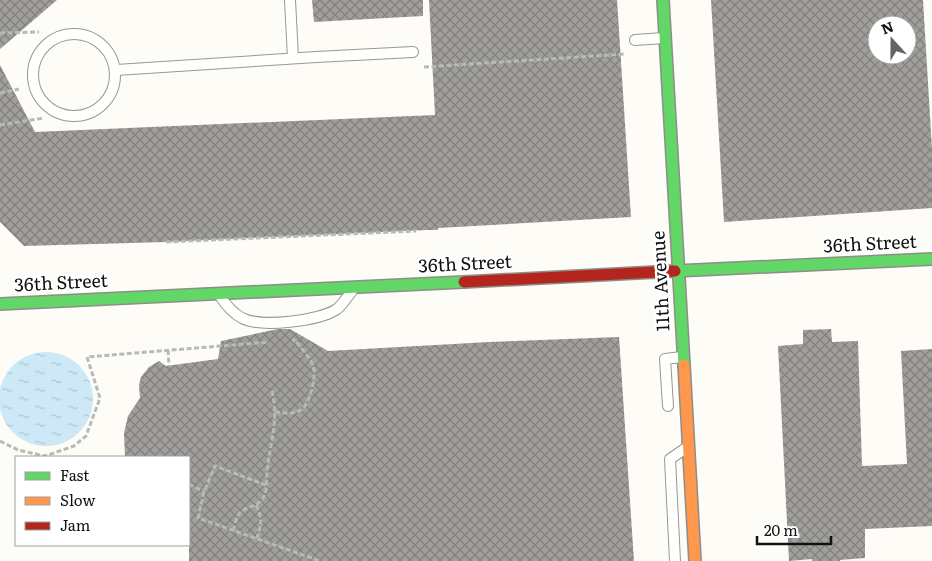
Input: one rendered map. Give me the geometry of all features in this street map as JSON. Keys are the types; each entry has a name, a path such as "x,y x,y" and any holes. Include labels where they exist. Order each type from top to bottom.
{"street":[{"name":"11th Avenue","path":"663,0 695,561"},
{"name":"36th Street","path":"0,304 932,259"}],"lane":[{"path":"290,0 293,58"},
{"path":"64,34 87,35 98,40 107,48 113,58 116,70 116,82 112,94 95,111 83,115 59,114 49,108 35,90 33,79 33,67 37,56 52,40 64,34"},
{"path":"634,40 665,38"},
{"path":"116,70 413,52"},
{"path":"218,293 227,307 242,319 260,323 284,322 314,318 327,314 338,308 357,286"},
{"path":"668,406 665,359 683,357"},
{"path":"675,561 670,459 688,446"}],"path":[{"path":"0,33 39,32"},
{"path":"416,67 625,54"},
{"path":"0,93 19,89"},
{"path":"0,126 44,118"},
{"path":"166,242 416,231"},
{"path":"275,412 292,413 303,409 314,380 314,366 295,340 285,341"},
{"path":"0,441 18,450 45,456 74,446 86,436 100,398 87,357 276,342"},
{"path":"168,350 169,366"},
{"path":"233,530 238,515 256,505 266,493 267,470 274,433 275,403 272,391"},
{"path":"266,485 215,466 204,492 198,518 320,561"},
{"path":"190,485 204,492"},
{"path":"256,505 261,514 257,538"}],"water":[{"path":"46,352 64,356 79,366 89,381 93,399 89,417 79,432 64,442 46,446 28,442 13,432 3,417 -1,399 3,381 13,366 28,356"}],"building":[{"path":"0,0 57,0 0,49"},
{"path":"312,0 423,0 423,16 314,22"},
{"path":"429,0 617,0 631,217 438,228 438,230 24,246 0,222 0,65 35,132 435,115"},
{"path":"711,0 923,0 932,149 932,208 724,222"},
{"path":"278,329 290,329 328,351 619,337 634,561 189,561 190,456 125,456 124,433 128,416 140,398 139,385 141,377 149,367 159,361 166,366 218,359 221,341"},
{"path":"831,329 832,342 858,341 862,466 907,464 901,351 932,349 932,526 865,529 865,558 840,561 812,561 812,559 789,561 778,346 803,344 803,330"}],"traffic: fast":[{"path":"663,0 684,365"},
{"path":"675,271 932,259"},
{"path":"0,304 464,282"}],"traffic: slow":[{"path":"684,365 695,561"}],"traffic: jam":[{"path":"464,282 675,271"}]}
